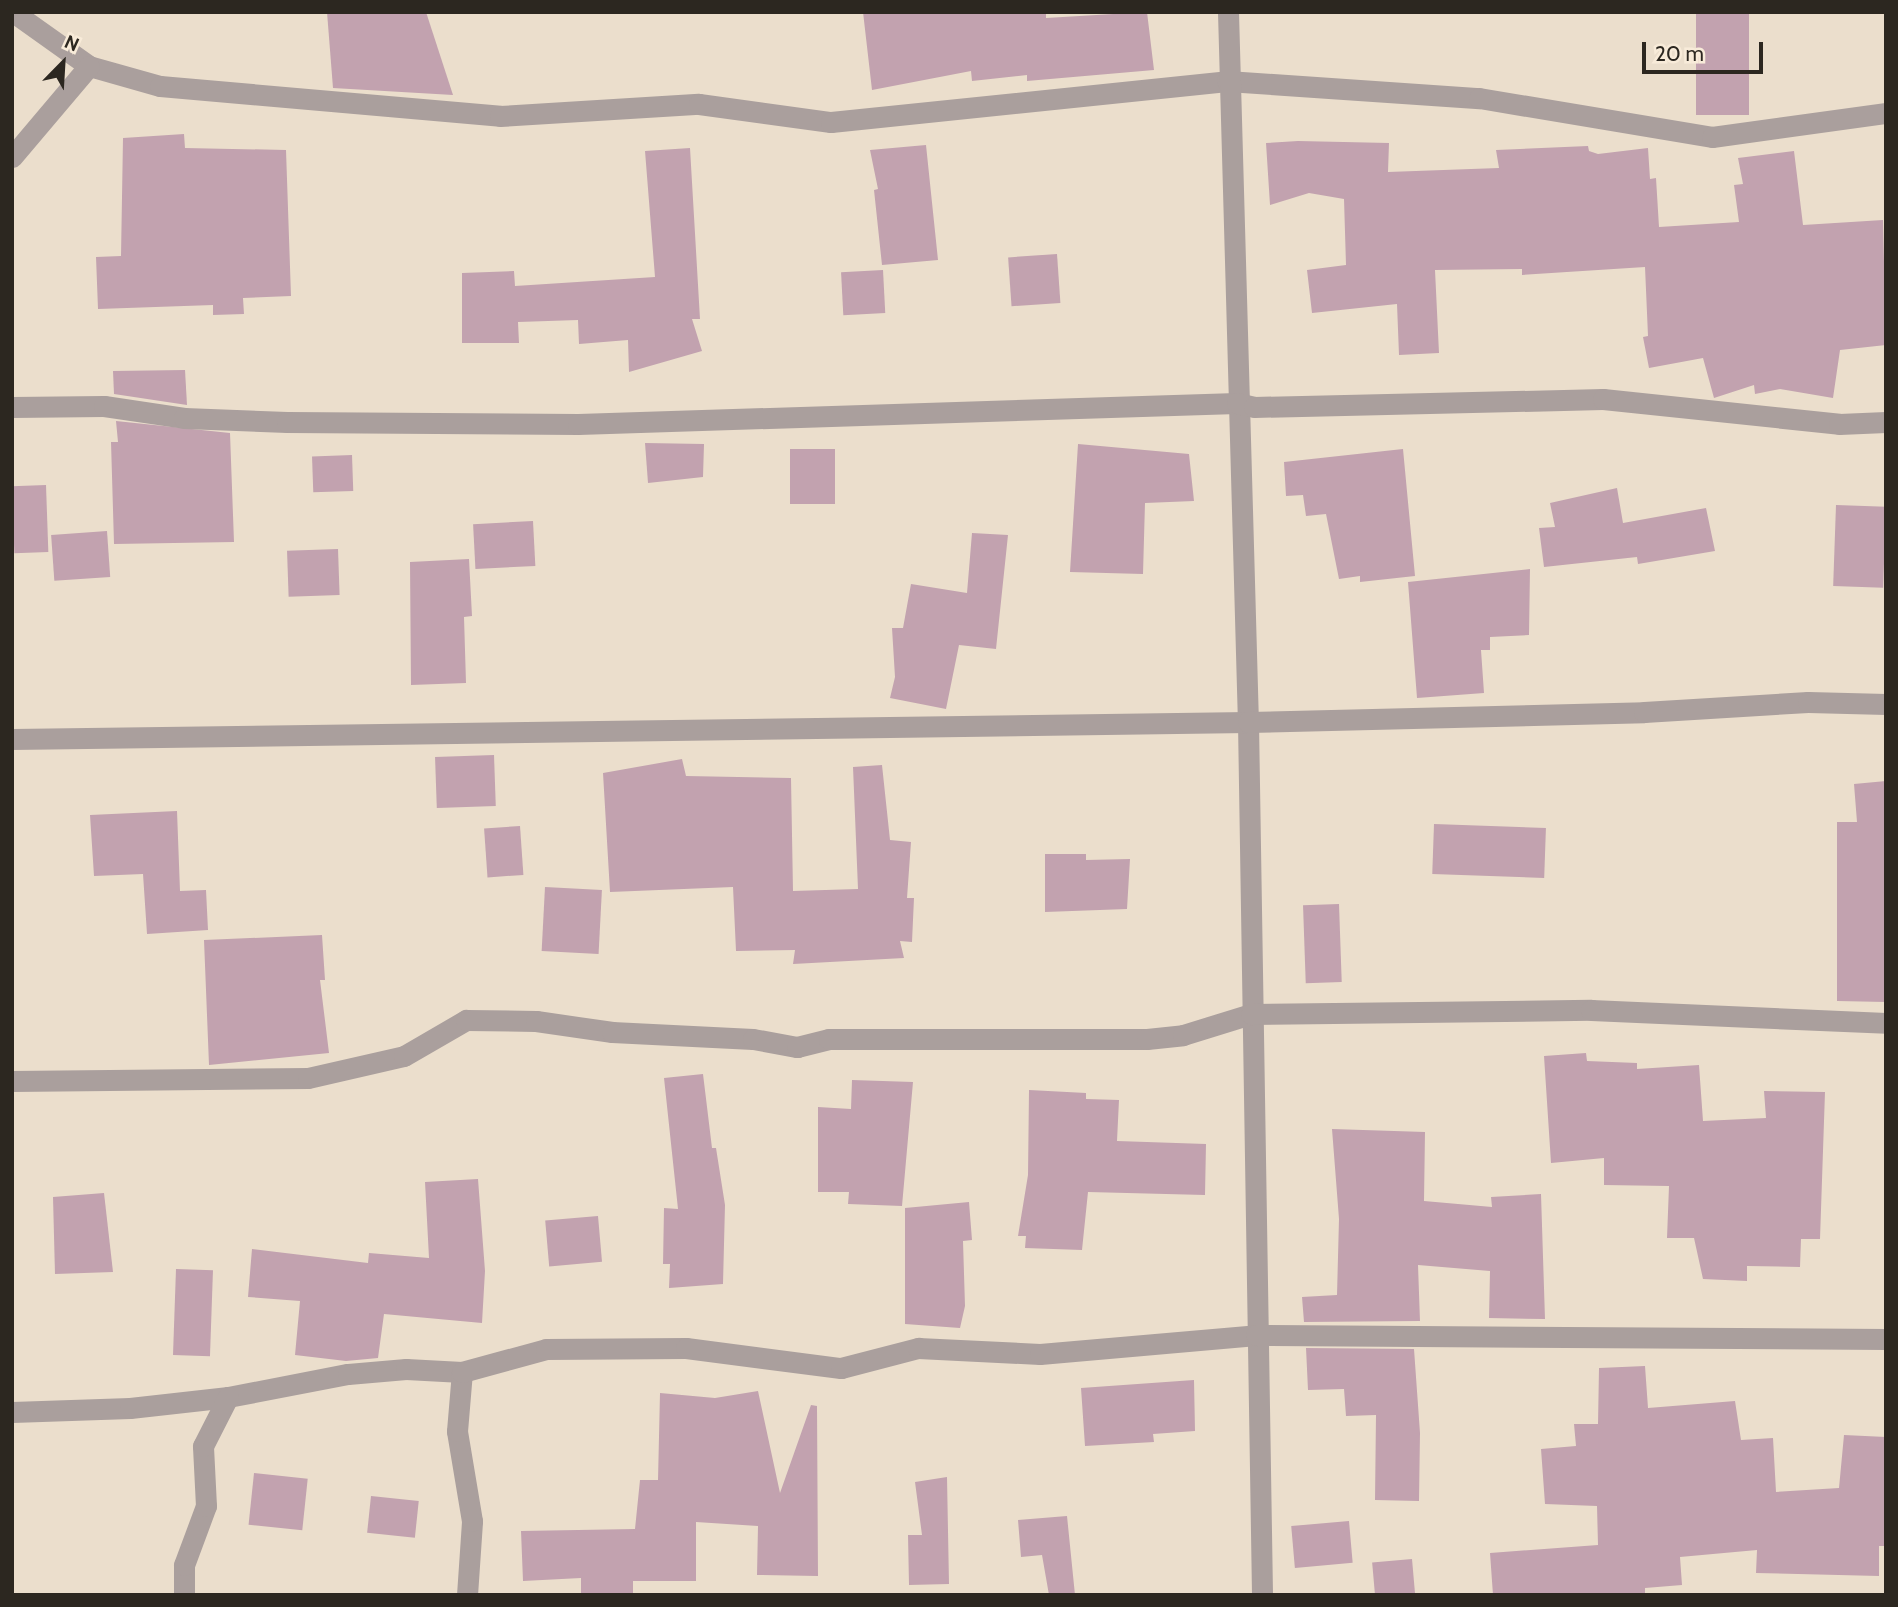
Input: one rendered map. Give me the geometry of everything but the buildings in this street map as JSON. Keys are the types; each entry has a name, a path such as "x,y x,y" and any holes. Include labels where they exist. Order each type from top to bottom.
{"street":[{"path":"13,12 89,66 160,86 500,116 699,104 831,122 1227,81 1479,98 1712,137 1886,113"},
{"path":"1228,12 1227,81 1248,722 1262,1595"},
{"path":"12,157 89,66"},
{"path":"12,407 104,406 184,418 274,421 578,424 1237,403 1254,407 1603,398 1839,424 1886,422"},
{"path":"12,739 1248,722 1644,712 1808,702 1886,704"},
{"path":"12,1081 308,1078 404,1056 466,1020 536,1021 797,1046 829,1039 1147,1039 1216,1027 1251,1014 1591,1010 1886,1023"},
{"path":"12,1412 130,1408 228,1397 348,1374 406,1369 462,1373 546,1349 686,1348 841,1367 918,1348 1040,1354 1256,1335 1886,1339"},
{"path":"462,1373 457,1431 472,1521 467,1595"},
{"path":"184,1595 184,1564 206,1506 203,1446 228,1397"}]}
